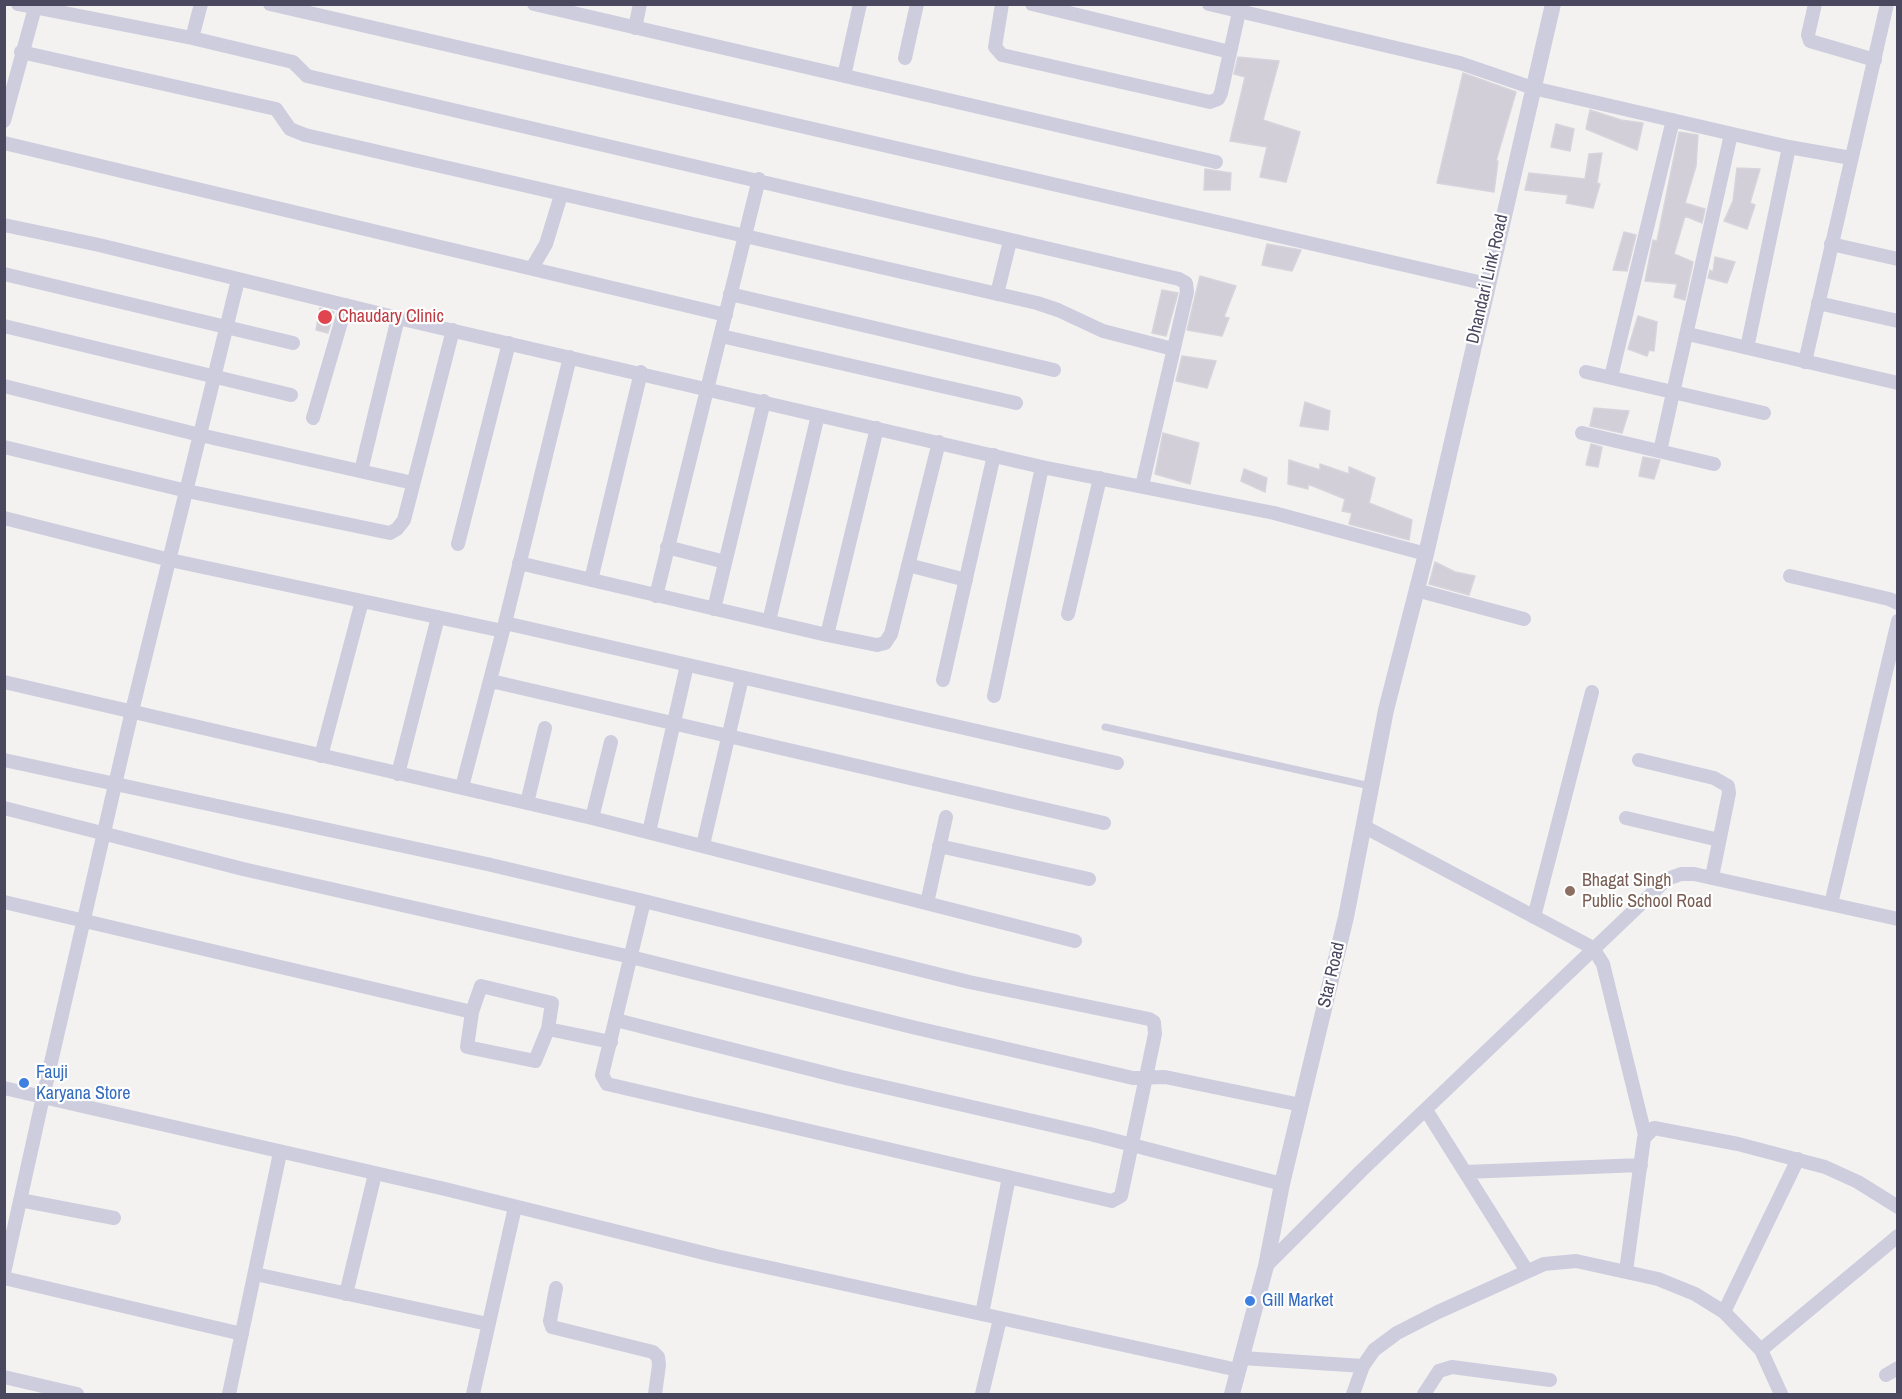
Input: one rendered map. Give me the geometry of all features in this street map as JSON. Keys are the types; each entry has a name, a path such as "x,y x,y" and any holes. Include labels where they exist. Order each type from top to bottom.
{"street":[{"path":"18,4 192,38 294,62 303,74 310,77 759,179 1010,241 1179,279 1186,283 1187,292 1142,486"},
{"path":"192,38 201,4"},
{"path":"270,4 1486,284"},
{"path":"534,4 1216,162"},
{"path":"635,28 640,4"},
{"path":"844,76 860,4"},
{"path":"905,58 917,4"},
{"path":"1002,4 995,47 1002,55 1210,102 1218,99 1221,93 1239,12"},
{"path":"1032,4 1230,52"},
{"name":"Dhandari Link Road","path":"1426,554 1486,284 1553,4"},
{"path":"1815,4 1808,35 1810,41 1875,60"},
{"path":"1211,5 1460,63 1533,87 1789,147 1851,158"},
{"path":"1805,362 1887,5"},
{"path":"4,121 21,52 36,6"},
{"path":"21,52 276,109 291,129 305,135 997,294 1058,310 1102,331 1173,348"},
{"path":"1611,377 1673,120"},
{"path":"1660,452 1731,134"},
{"path":"4,143 726,315"},
{"path":"1748,348 1789,147"},
{"path":"656,596 759,179"},
{"path":"532,268 546,244 561,195"},
{"path":"4,225 99,244 398,318 641,372 1042,467 1274,513 1426,554"},
{"path":"997,294 1010,241"},
{"path":"1831,244 1898,259"},
{"path":"4,274 293,343"},
{"path":"4,1273 7,1251 103,834 238,280"},
{"path":"730,294 1054,370"},
{"path":"1818,303 1898,321"},
{"path":"314,418 346,305"},
{"path":"361,471 398,318"},
{"path":"4,326 291,395"},
{"path":"4,447 187,491 390,533 398,529 404,520 453,330"},
{"path":"1688,334 1898,383"},
{"path":"721,336 1017,403"},
{"path":"458,544 509,343"},
{"path":"462,787 491,681 570,357"},
{"path":"591,580 641,372"},
{"path":"1586,372 1764,413"},
{"path":"4,386 200,435 413,483"},
{"path":"714,609 764,401"},
{"path":"769,621 818,415"},
{"path":"827,635 877,428"},
{"path":"1582,434 1714,464"},
{"path":"519,564 827,635 877,645 885,643 891,634 939,442"},
{"path":"943,680 994,455"},
{"path":"994,696 1042,467"},
{"path":"1068,614 1100,478"},
{"path":"4,518 170,560 438,617 504,627 687,665 1117,764"},
{"path":"668,547 725,562"},
{"name":"Star Road","path":"1232,1395 1266,1266 1282,1184 1346,917 1370,786 1426,554"},
{"path":"908,565 966,580"},
{"path":"1790,576 1898,603"},
{"path":"1416,590 1524,619"},
{"path":"321,756 362,601"},
{"path":"398,774 438,617"},
{"path":"1831,904 1898,621"},
{"path":"649,832 687,665"},
{"path":"703,845 742,678"},
{"path":"491,681 1104,822"},
{"path":"4,682 592,818 1075,940"},
{"path":"1534,917 1592,692"},
{"path":"527,803 545,728"},
{"path":"592,818 611,742"},
{"path":"4,760 324,828 644,901 958,979 1149,1019 1156,1027 1148,1076 1123,1191 1117,1200 607,1084 602,1075 644,901"},
{"path":"1639,760 1714,778 1728,786 1729,794 1712,877"},
{"path":"4,808 243,869 631,957 935,1033 1133,1078 1165,1077 1301,1105"},
{"path":"927,903 946,817"},
{"path":"1626,818 1719,840"},
{"path":"1363,826 1593,948 1603,964 1645,1135 1626,1271"},
{"path":"939,846 1089,879"},
{"path":"1266,1266 1667,879 1681,874 1712,877 1898,919"},
{"path":"4,902 472,1012"},
{"path":"486,986 548,1000 553,1007 548,1029 535,1061 469,1048 466,1044 472,1012 478,990 486,986"},
{"path":"616,1020 1282,1184"},
{"path":"548,1029 610,1042"},
{"path":"4,1088 716,1256 1000,1319 1240,1364 1363,1366"},
{"path":"1426,1110 1527,1271"},
{"path":"1645,1135 1650,1130 1659,1128 1825,1167 1858,1182 1898,1207"},
{"path":"229,1395 280,1153"},
{"path":"1724,1312 1798,1160"},
{"path":"1465,1172 1641,1165"},
{"path":"346,1293 375,1174"},
{"path":"982,1314 1009,1177"},
{"path":"20,1200 114,1218"},
{"path":"473,1395 515,1207"},
{"path":"1761,1350 1898,1236"},
{"path":"1353,1395 1363,1366 1374,1350 1397,1333 1544,1264 1576,1261 1658,1279 1695,1294 1724,1312 1761,1350 1781,1395"},
{"path":"255,1274 488,1324"},
{"path":"4,1278 242,1334"},
{"path":"556,1288 550,1321 552,1327 653,1352 658,1357 659,1365 655,1395"},
{"path":"982,1395 1000,1319"},
{"path":"1424,1395 1439,1371 1452,1367 1551,1380"},
{"path":"4,1377 77,1395"}],"lane":[{"path":"1105,727 1370,786"}],"building":[{"path":"1238,57 1279,61 1263,120 1300,132 1286,182 1260,177 1267,147 1230,141 1245,77 1234,74"},
{"path":"1463,73 1516,92 1496,161 1498,161 1494,192 1437,183"},
{"path":"1590,110 1621,120 1643,123 1637,150 1586,129"},
{"path":"1556,124 1574,129 1570,151 1551,147"},
{"path":"1679,132 1698,135 1696,166 1685,203 1705,209 1702,223 1685,216 1674,254 1693,262 1685,300 1674,297 1677,284 1645,281 1653,240 1657,241"},
{"path":"1602,153 1597,183 1600,184 1593,208 1566,203 1568,195 1525,190 1529,173 1585,179 1589,154"},
{"path":"1737,168 1760,169 1750,203 1755,205 1747,229 1724,221 1733,201"},
{"path":"1205,169 1231,173 1230,190 1204,190"},
{"path":"1624,232 1636,235 1627,271 1613,270"},
{"path":"1267,244 1301,250 1292,271 1262,265"},
{"path":"1715,257 1735,262 1727,283 1708,278 1710,270 1713,272"},
{"path":"1200,276 1236,286 1224,317 1229,318 1222,336 1187,330"},
{"path":"1162,290 1178,293 1166,336 1152,333"},
{"path":"320,308 334,312 328,333 316,330"},
{"path":"1638,316 1657,322 1654,351 1649,350 1647,356 1628,349"},
{"path":"1182,356 1216,361 1207,388 1176,381"},
{"path":"1305,402 1330,411 1328,430 1300,426"},
{"path":"1594,408 1629,411 1622,433 1590,426"},
{"path":"1163,433 1199,443 1190,484 1155,474"},
{"path":"1591,444 1602,447 1598,467 1586,465"},
{"path":"1643,457 1660,460 1654,479 1639,476"},
{"path":"1289,460 1320,470 1320,464 1349,474 1349,467 1375,478 1369,503 1412,520 1409,540 1349,524 1352,513 1342,511 1345,499 1308,484 1308,489 1288,484"},
{"path":"1244,469 1267,478 1265,492 1241,481"},
{"path":"1435,562 1455,572 1475,576 1469,595 1429,584"}],"place":[{"name":"Chaudary Clinic","path":"325,317"},
{"name":"Bhagat Singh Public School Road","path":"1570,891"},
{"name":"Fauji Karyana Store","path":"24,1083"},
{"name":"Gill Market","path":"1250,1301"}]}
